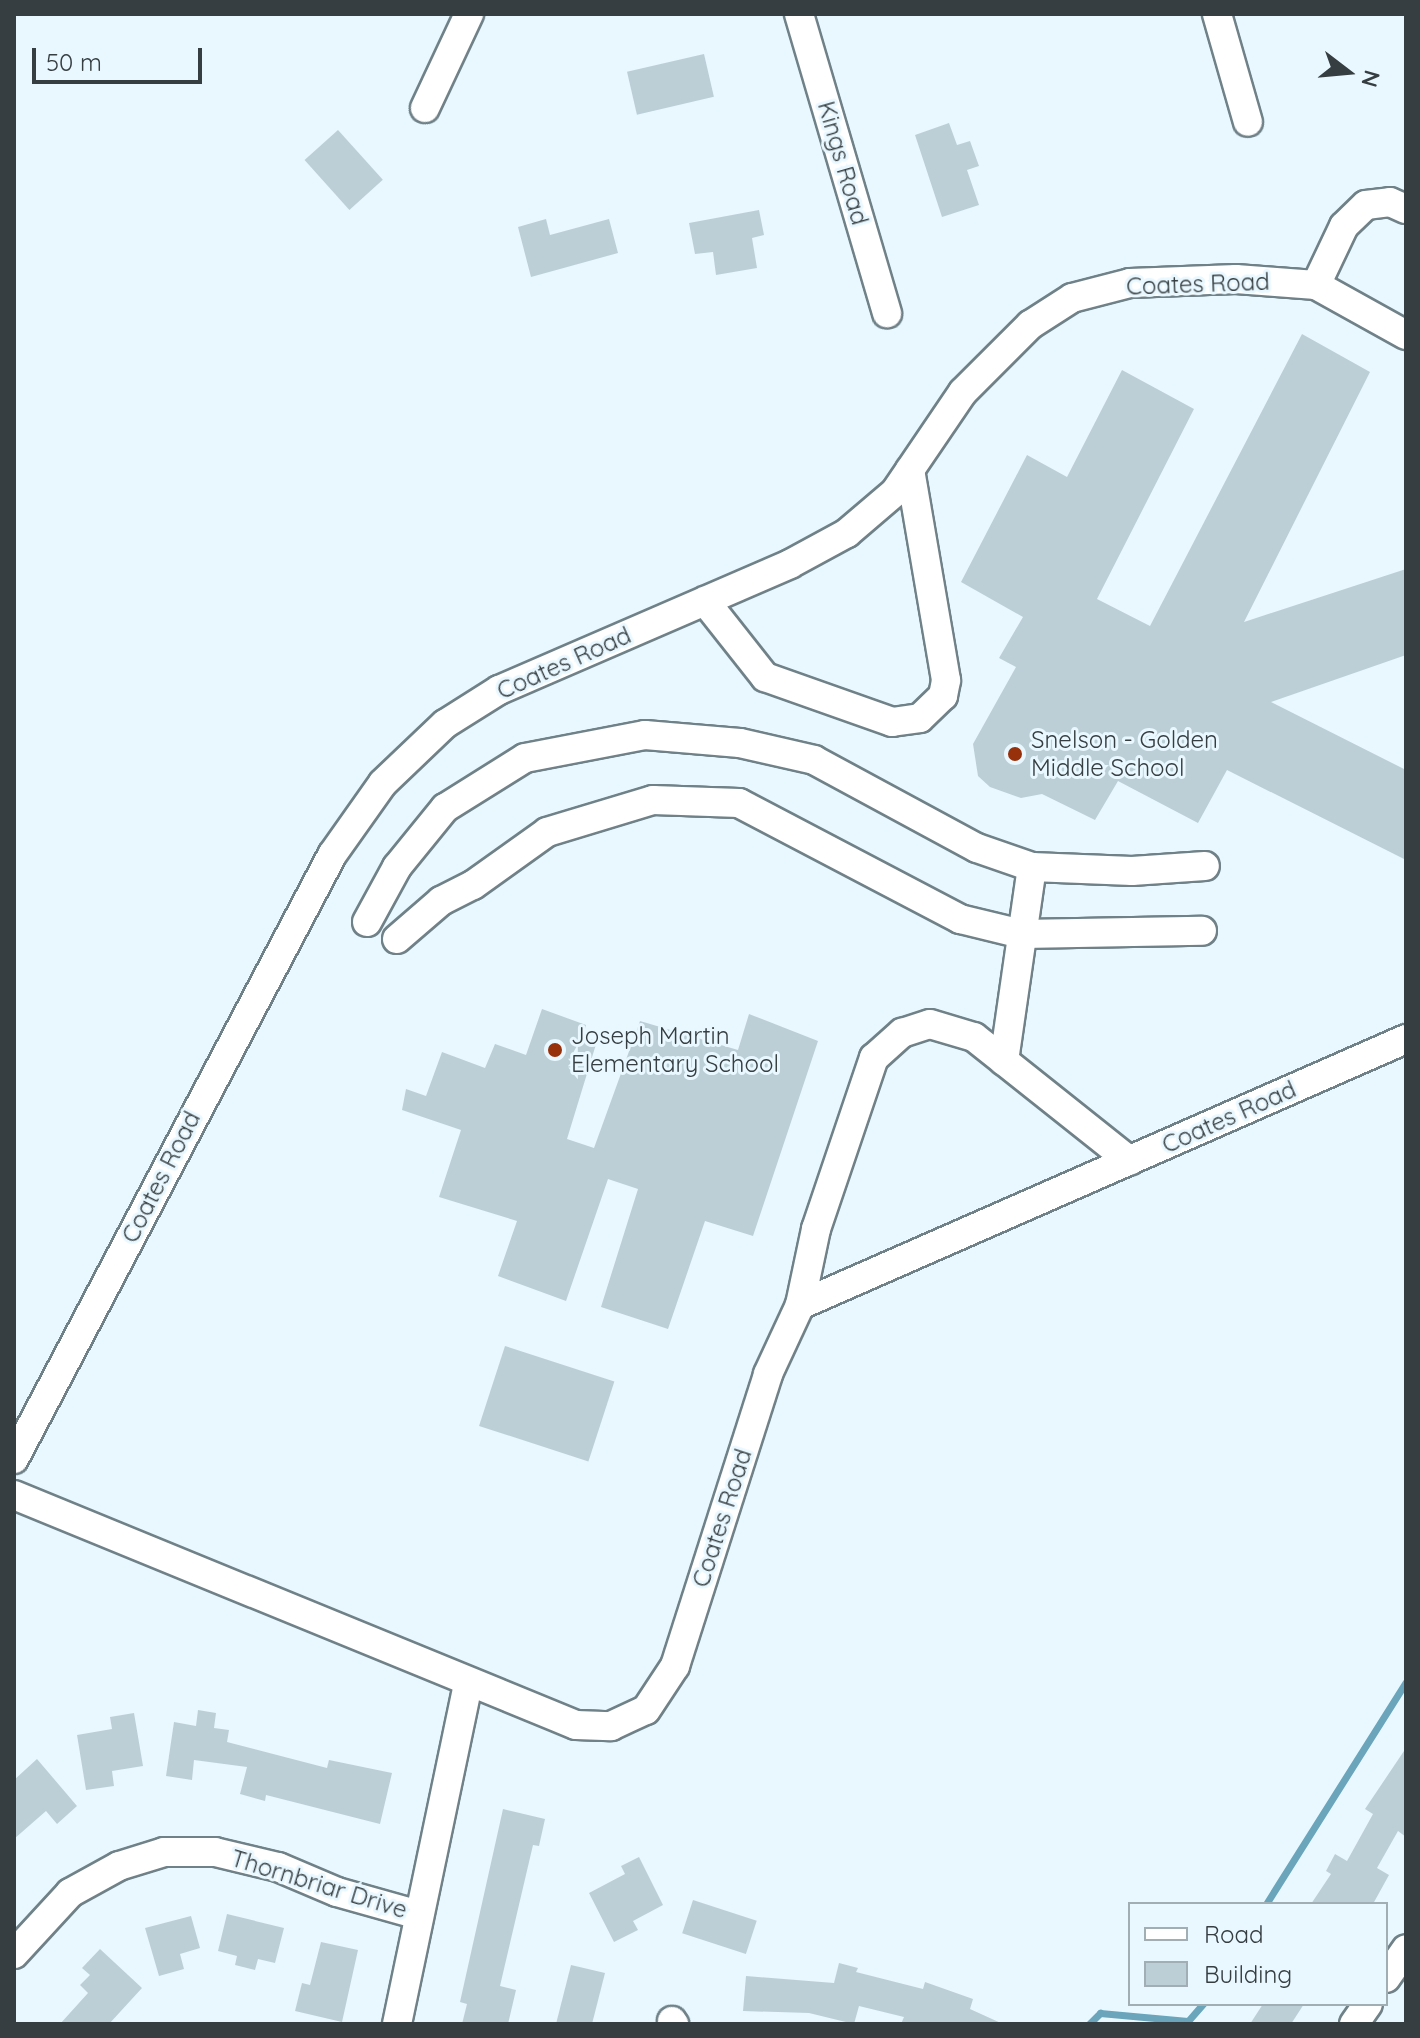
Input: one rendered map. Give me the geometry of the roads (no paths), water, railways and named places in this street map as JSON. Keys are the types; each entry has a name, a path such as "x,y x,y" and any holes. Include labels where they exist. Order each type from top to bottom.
{"street":[{"path":"425,108 469,14"},
{"name":"Kings Road","path":"799,14 887,313"},
{"path":"1217,14 1248,122"},
{"path":"1316,285 1344,226 1366,205 1390,202 1406,209"},
{"name":"Coates Road","path":"14,1459 332,855 383,783 445,724 499,690 705,601 847,533 895,492 963,392 1030,325 1072,298 1130,283 1236,279 1316,285 1406,335"},
{"path":"705,601 765,677 892,722 920,718 943,696 946,680 910,470"},
{"path":"367,922 397,867 445,808 525,758 632,736 702,738 814,760 977,848 1032,867 1132,871 1205,866"},
{"path":"397,939 441,901 473,885 547,832 653,800 739,803 960,919 1022,934 1202,931"},
{"path":"1004,1061 1032,867"},
{"path":"800,1305 816,1229 874,1058 902,1033 930,1024 974,1037 1130,1161"},
{"name":"Coates Road","path":"14,1495 576,1725 611,1726 646,1710 675,1666 768,1374 800,1305 1406,1039"},
{"path":"397,2024 468,1683"},
{"name":"Thornbriar Drive","path":"14,1954 70,1893 119,1866 164,1852 215,1852 278,1867 337,1892 419,1915"},
{"path":"1388,1975 1406,1949"},
{"path":"1354,2024 1367,2006"}],"waterway":[{"path":"1267,1902 1406,1682"},
{"path":"1089,2024 1100,2013 1188,2021 1201,2006"}],"place":[{"name":"Snelson - Golden Middle School","path":"1015,754"},
{"name":"Joseph Martin Elementary School","path":"555,1050"}]}
